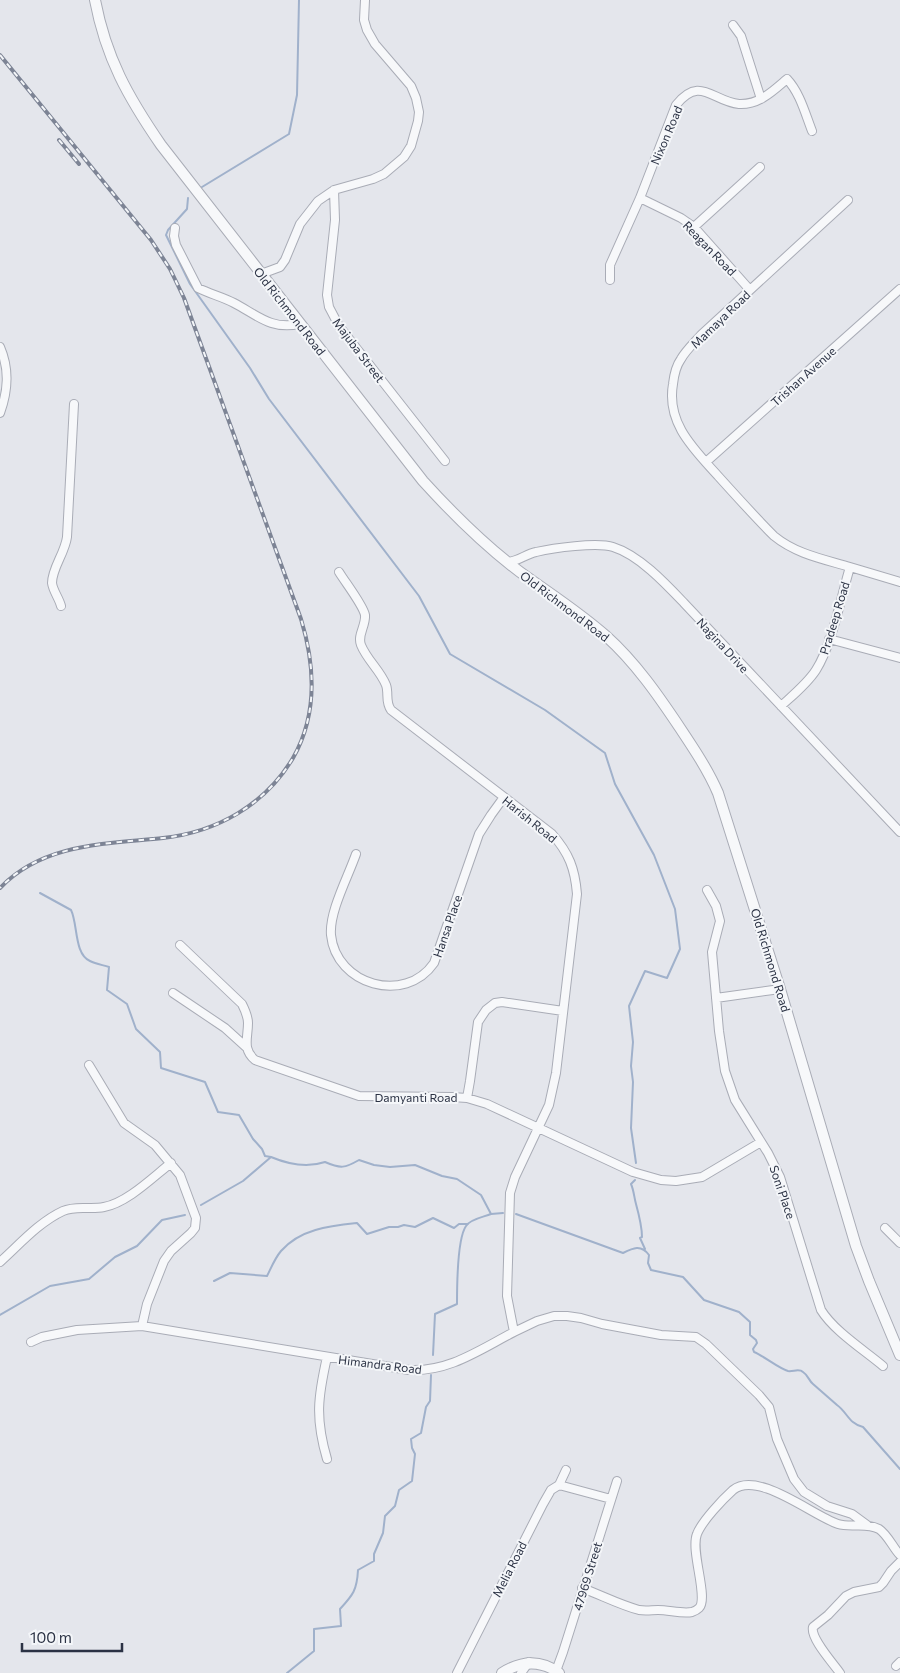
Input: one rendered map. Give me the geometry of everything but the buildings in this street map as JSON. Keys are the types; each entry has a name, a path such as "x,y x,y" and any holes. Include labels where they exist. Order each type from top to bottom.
{"street":[{"name":"Old Richmond Road","path":"95,0 98,18 110,54 124,88 140,115 182,173 423,481 471,532 508,562 580,614 626,655 671,714 710,775 718,794 780,989 856,1246 900,1355"},
{"path":"261,274 280,267 285,260 300,224 318,201 334,190 373,179 396,165 411,146 418,121 417,105 411,86 375,44 367,30 364,20 365,0"},
{"path":"733,26 741,36 761,99"},
{"name":"Nixon Road","path":"610,280 610,265 640,198 676,105 682,97 696,90 704,90 738,104 749,103 770,94 787,79 797,94 812,131"},
{"path":"694,227 760,167"},
{"name":"Majuba Street","path":"334,190 335,220 327,295 329,307 339,326 445,461"},
{"name":"Reagan Road","path":"640,198 681,218 694,227 750,290"},
{"name":"Mamaya Road","path":"848,200 686,351 674,377 672,396 676,422 682,432 694,449 763,525 786,546 850,567"},
{"path":"175,228 176,245 198,288 236,304 269,323 282,326 299,324"},
{"name":"Trishan Avenue","path":"706,462 900,289"},
{"path":"0,347 6,365 7,376 5,399 0,413"},
{"path":"61,606 53,588 52,580 64,551 67,537 74,404"},
{"name":"Nagina Drive","path":"508,562 521,559 535,552 606,545 620,550 642,564 661,580 900,832"},
{"name":"Pradeep Road","path":"781,706 816,671 829,639 850,567 900,582"},
{"name":"Harish Road","path":"339,572 363,610 365,621 360,643 386,686 388,706 391,710 552,834 562,846 571,864 577,894 563,1011 554,1081 549,1105 539,1128"},
{"path":"829,639 900,658"},
{"name":"Hansa Place","path":"356,854 332,917 331,934 337,954 349,971 366,982 375,985 393,986 411,982 426,973 434,963 479,834 504,797"},
{"name":"Soni Place","path":"707,890 716,906 720,921 712,952 721,1054 735,1100 776,1166 821,1310 837,1330 883,1366"},
{"path":"180,945 242,1004 248,1022 246,1047"},
{"path":"716,998 780,989"},
{"name":"Damyanti Road","path":"173,992 226,1028 246,1047 251,1057 255,1060 359,1096 467,1098 487,1104 647,1177 676,1181 702,1177 762,1142"},
{"path":"467,1098 475,1033 478,1022 486,1010 495,1003 502,1002 563,1011"},
{"path":"89,1065 124,1123 155,1145 180,1175 194,1213 196,1224 192,1233 171,1251 164,1261 147,1304 142,1326"},
{"path":"514,1332 507,1296 510,1193 515,1177 539,1128"},
{"path":"0,1262 56,1214 70,1208 93,1208 112,1205 171,1163"},
{"path":"885,1228 900,1243"},
{"name":"Himandra Road","path":"31,1342 42,1337 77,1330 142,1326 409,1370 431,1369 453,1363 537,1321 554,1316 574,1317 666,1336 696,1337 706,1344 769,1407 777,1439 794,1479 804,1492 827,1506 852,1514 867,1525 882,1532 900,1556"},
{"path":"327,1357 319,1394 318,1411 327,1459"},
{"name":"Melia Road","path":"457,1673 545,1499 552,1490 560,1485 566,1470"},
{"name":"47969 Street","path":"557,1672 617,1481"},
{"path":"582,1588 644,1611 694,1612 701,1606 702,1596 695,1546 696,1535 727,1496 738,1486 749,1484 770,1490 820,1516 840,1524 867,1525"},
{"path":"560,1485 611,1499"},
{"path":"840,1673 813,1633 813,1627 828,1615 846,1596 854,1592 879,1587 900,1562"},
{"path":"502,1673 519,1664 529,1662 543,1664 557,1672"},
{"path":"521,1673 529,1662"}],"waterway":[{"path":"202,187 289,134 297,95 299,0"},
{"path":"188,198 187,209 168,230 166,235 190,284 250,368 269,399 419,596 450,654 545,710 605,753 615,784 654,855 675,909 680,949 667,978 645,971 629,1006 633,1042 631,1128 636,1163"},
{"path":"40,893 71,910 81,952 90,961 109,967 107,990 127,1004 136,1029 160,1052 161,1068 205,1082 218,1112 239,1115 265,1156 271,1157"},
{"path":"201,1205 243,1181 271,1157 292,1164 305,1165 325,1162 343,1167 359,1160 374,1165 390,1167 415,1165 442,1176 457,1179 481,1195 491,1214 503,1213"},
{"path":"635,1180 631,1184 641,1225 642,1237 640,1238 645,1249"},
{"path":"433,1355 435,1314 457,1304 458,1264 463,1232 466,1226 477,1218 491,1214"},
{"path":"516,1214 623,1253 634,1249 643,1249 649,1255 648,1263 651,1270 683,1277 704,1300 739,1312 750,1322 750,1335 757,1343 753,1349 754,1352 784,1369 790,1371 800,1370 805,1373 812,1383 840,1408 851,1421 863,1427 900,1469"},
{"path":"0,1315 50,1286 89,1279 115,1257 137,1246 162,1220 185,1215"},
{"path":"214,1281 230,1273 267,1276 281,1251 289,1244 306,1233 326,1227 357,1223 367,1234 389,1227 404,1225 415,1227 433,1218 454,1228 459,1224 468,1224"},
{"path":"287,1673 314,1651 314,1629 341,1626 340,1609 354,1592 358,1570 374,1561 374,1554 383,1533 385,1516 395,1506 399,1490 412,1481 415,1454 411,1439 421,1433 426,1407 430,1401 431,1375"}],"railway":[{"path":"0,55 151,240 170,269 184,298 301,619 309,654 312,689 307,724 293,758 282,775 254,802 238,813 202,830 183,835 76,848 55,854 17,873 0,888"},
{"path":"59,140 79,164"}]}
